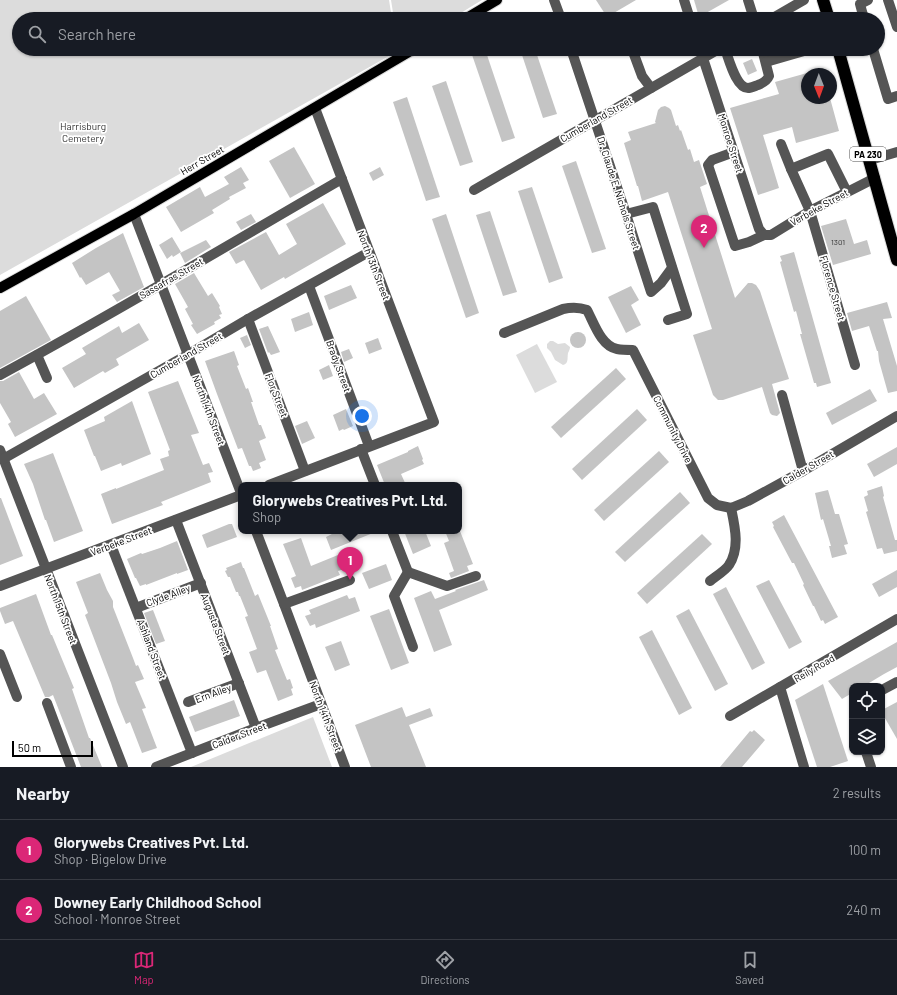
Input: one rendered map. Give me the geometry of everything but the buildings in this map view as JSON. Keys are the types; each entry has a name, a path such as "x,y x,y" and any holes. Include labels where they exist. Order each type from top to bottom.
{"highway":[{"path":"824,0 827,12"},
{"name":"PA 230","path":"840,56 897,260"}],"main road":[{"path":"477,12 497,0"},
{"name":"Herr Street","path":"0,288 134,214 402,56"}],"street":[{"path":"554,0 558,12"},
{"path":"684,0 688,12"},
{"path":"748,0 752,12"},
{"path":"783,12 804,0"},
{"path":"862,12 860,4 868,0"},
{"path":"888,0 897,27"},
{"name":"Dr. Claude E. Nichols Street","path":"573,56 651,292 661,283 672,268"},
{"path":"635,56 642,76 650,88"},
{"name":"Cumberland Street","path":"474,190 650,88 698,56"},
{"name":"Monroe Street","path":"703,56 759,229 764,235"},
{"path":"728,56 737,81 742,86 748,88 756,86 769,78 770,76 764,56"},
{"path":"766,62 787,56"},
{"path":"875,56 888,99 897,96"},
{"name":"North 13th Street","path":"315,108 434,422 365,448"},
{"name":"Florence Street","path":"781,144 810,210 855,365"},
{"name":"Verbeke Street","path":"734,152 712,160 708,165 734,246 749,242 764,235 771,235 810,210 875,178"},
{"path":"870,160 897,152"},
{"path":"791,169 828,154 847,192"},
{"name":"Sassafras Street","path":"0,375 342,179"},
{"path":"626,214 653,207 687,314 668,320"},
{"name":"North 14th Street","path":"134,214 238,486"},
{"name":"Cumberland Street","path":"2,455 187,355 248,319 369,252"},
{"name":"Brady Street","path":"309,286 365,448 374,482"},
{"name":"Community Drive","path":"504,333 563,309 574,307 588,310 601,337 608,346 616,349 633,350 708,498 716,505 731,508"},
{"name":"Flor Street","path":"248,319 305,471"},
{"path":"37,355 47,378"},
{"path":"782,395 803,471"},
{"name":"Calder Street","path":"731,508 748,501 803,471 897,416"},
{"path":"276,482 365,448"},
{"name":"North 15th Street","path":"2,455 123,767"},
{"name":"Verbeke Street","path":"0,586 111,545 238,495"},
{"path":"710,581 729,566 735,552 735,530 731,508"},
{"name":"Augusta Street","path":"176,520 256,728"},
{"name":"North 14th Street","path":"257,534 346,767"},
{"path":"393,534 408,572 447,586 476,576"},
{"name":"Ashland Street","path":"111,545 192,754"},
{"path":"408,572 394,596 413,647"},
{"path":"284,604 350,580"},
{"name":"Clyde Alley","path":"136,608 201,583"},
{"name":"Reily Road","path":"730,716 897,619"},
{"path":"0,654 16,697"},
{"path":"885,688 897,682"},
{"name":"Ern Alley","path":"188,702 239,683"},
{"path":"780,687 804,767"},
{"path":"47,703 72,767"},
{"name":"Calder Street","path":"156,767 321,704"},
{"path":"867,755 871,767"}],"green space":[{"name":"Harrisburg Cemetery","path":"0,0 389,0 391,12 12,12 12,56 389,56 0,275"},
{"path":"391,0 482,0 462,12 393,12"},
{"path":"550,341 558,344 565,343 570,347 565,364 563,365 555,360 547,348 547,344"},
{"path":"537,344 557,382 535,393 516,355"},
{"path":"313,717 332,767 191,767"}],"place":[{"name":"Downey Early Childhood School","path":"704,248"},
{"name":"Glorywebs Creatives Pvt. Ltd.","path":"350,580"}]}
